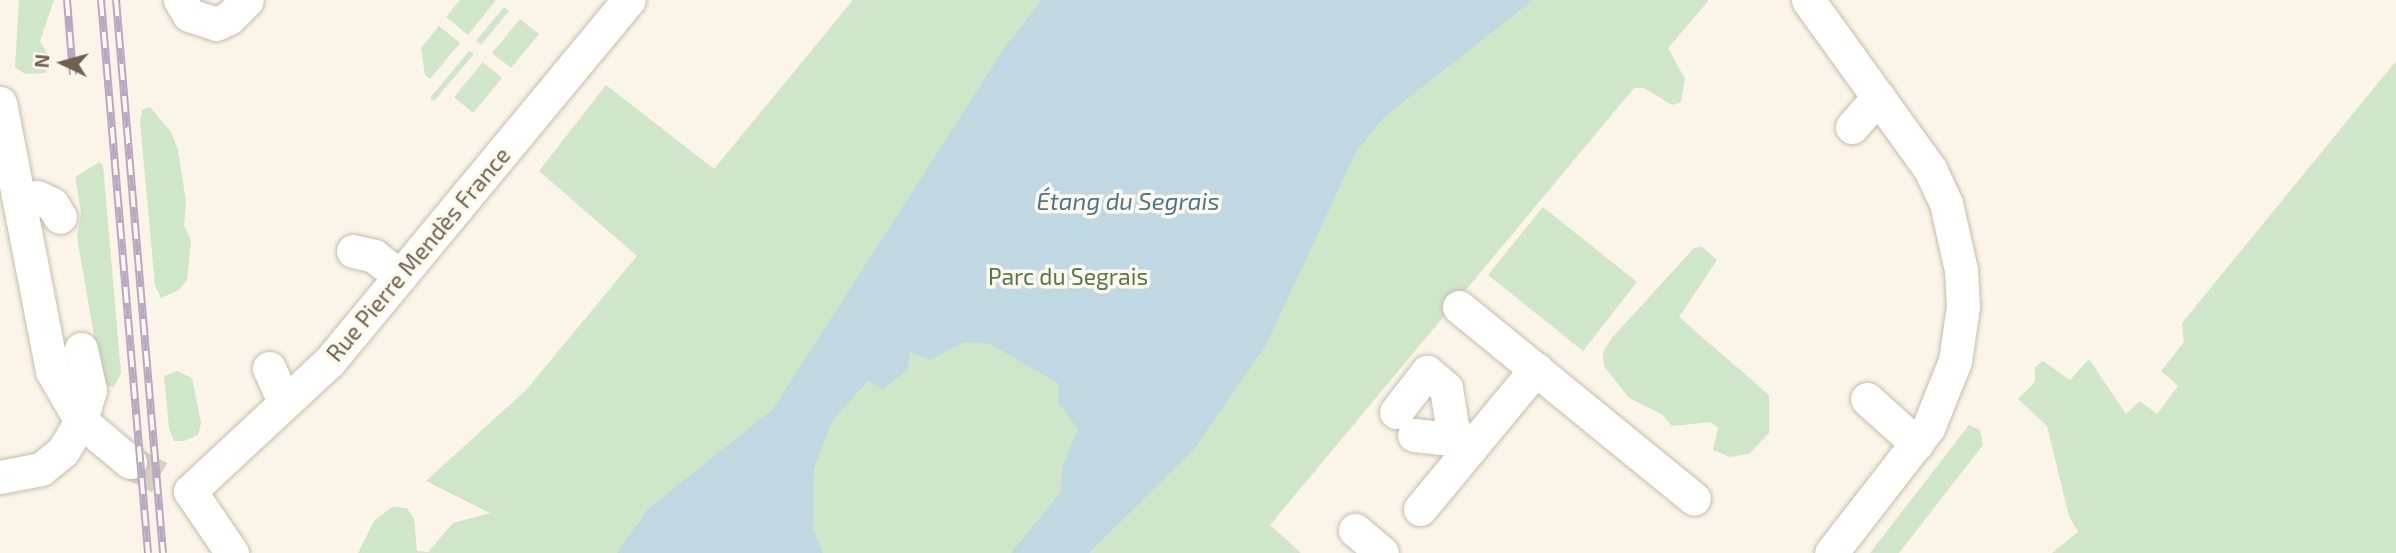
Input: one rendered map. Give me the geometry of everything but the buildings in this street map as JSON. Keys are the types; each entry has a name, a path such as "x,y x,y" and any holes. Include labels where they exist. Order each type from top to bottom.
{"street":[{"path":"180,0 189,15 201,22 216,24 238,6"},
{"name":"Rue Pierre Mendès France","path":"232,553 179,486 329,362 628,0"},
{"path":"1808,0 1878,97 1942,193 1961,270 1963,306 1955,361 1928,428 1830,553"},
{"path":"1852,127 1878,97"},
{"path":"0,103 14,214 47,357 81,421 130,462"},
{"path":"14,214 37,197 52,204 60,217"},
{"path":"353,251 374,256 400,276"},
{"path":"1459,307 1694,499"},
{"path":"0,477 41,469 64,450 81,421 90,390 81,349"},
{"path":"269,368 284,401"},
{"path":"1420,509 1464,445 1536,369"},
{"path":"1427,373 1446,388 1464,445 1405,424 1427,373"},
{"path":"1867,399 1917,444"},
{"path":"1355,530 1382,553"}],"green space":[{"path":"19,0 54,0 40,41 52,62 45,73 25,74 15,67"},
{"path":"460,0 496,0 468,35 446,17"},
{"name":"Parc du Segrais","path":"853,0 1709,0 1668,48 1685,79 1681,102 1672,105 1644,88 1634,88 1270,525 1301,553 358,553 374,521 392,507 407,508 414,518 417,551 428,552 453,523 490,513 426,481 526,390 637,256 539,171 606,85 714,169"},
{"path":"504,7 509,11 481,45 476,41"},
{"path":"520,19 539,34 511,68 492,53"},
{"path":"439,26 460,43 430,79 425,75 421,48"},
{"path":"469,51 474,54 434,101 430,98"},
{"path":"2396,61 2396,553 2052,553 2078,532 2069,516 2047,426 2018,399 2035,382 2035,367 2043,361 2070,380 2089,359 2126,414 2140,401 2157,414 2178,386 2161,371 2184,342 2182,323"},
{"path":"483,62 502,78 473,113 454,97"},
{"path":"150,107 171,132 178,149 186,202 184,225 191,241 187,280 179,290 161,298 155,285 140,122 142,110"},
{"path":"99,162 103,165 121,373 114,387 108,386 100,371 77,237 81,213 75,177"},
{"path":"1543,207 1637,282 1583,351 1488,275"},
{"path":"1702,247 1717,260 1679,317 1769,395 1769,433 1749,454 1730,457 1713,450 1718,428 1711,422 1672,426 1663,415 1629,398 1604,366 1603,352 1611,339 1694,248"},
{"path":"177,371 192,378 201,423 198,435 184,441 174,441 169,428 164,376"},
{"path":"1969,425 1980,430 1983,445 1899,553 1870,553"}],"water":[{"name":"Étang du Segrais","path":"1042,0 1533,0 1384,117 1356,152 1266,345 1194,449 1089,553 1011,553 1060,493 1063,465 1078,429 1059,404 1058,383 990,344 964,342 930,360 910,352 908,370 883,389 868,381 832,421 814,469 813,529 823,553 617,553 648,509 773,409 1007,44"}],"tunnel":[{"path":"130,462 167,481"}],"railway":[{"path":"67,0 73,75"},
{"path":"101,0 148,553"},
{"path":"116,0 163,553"}]}
